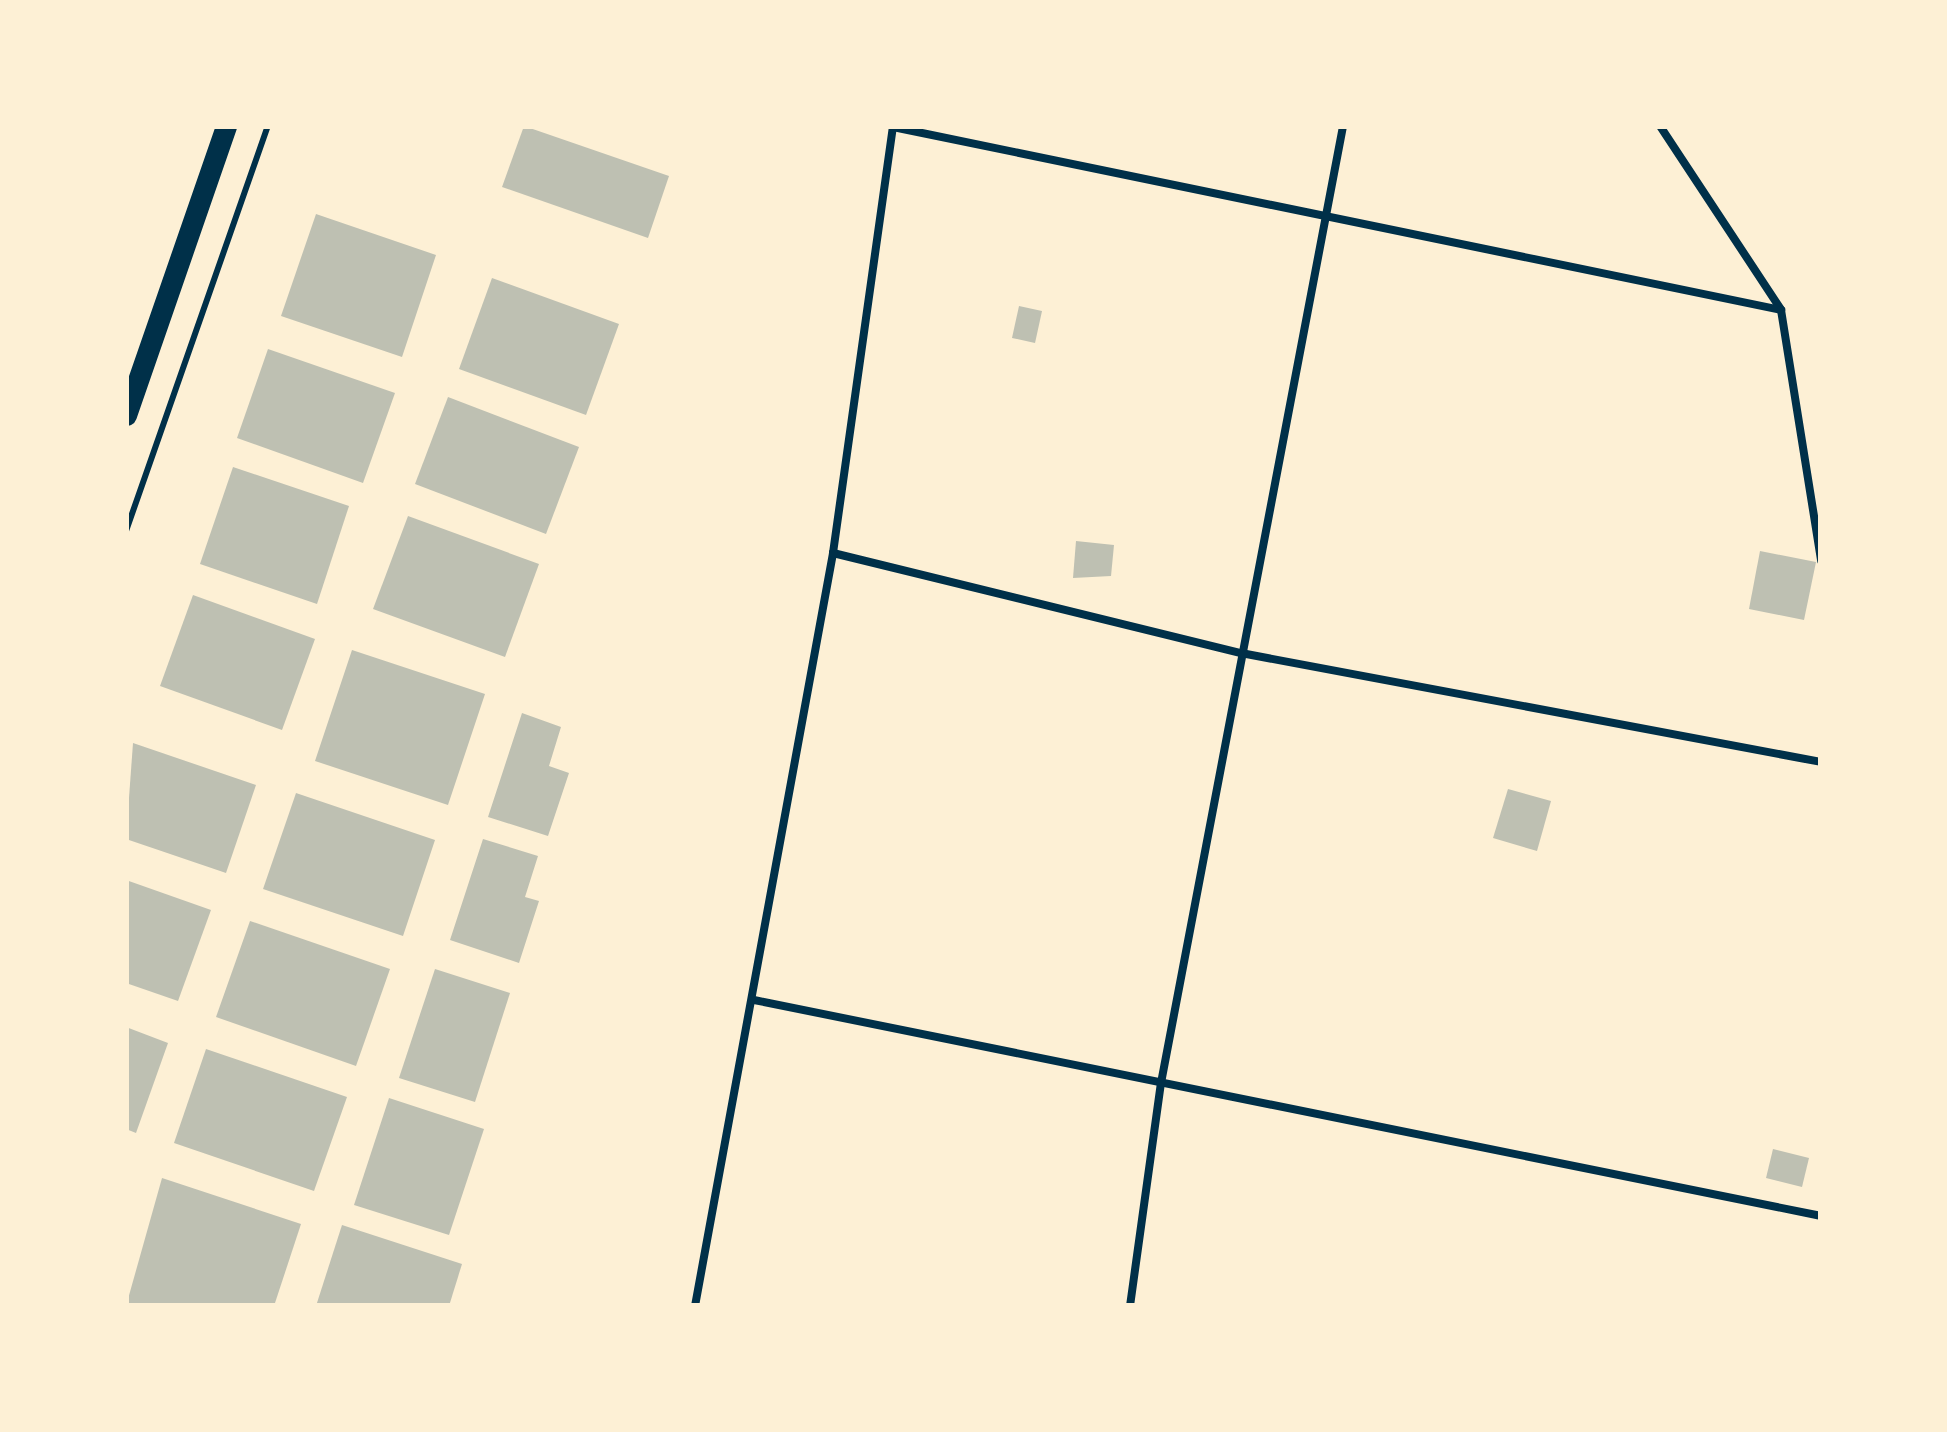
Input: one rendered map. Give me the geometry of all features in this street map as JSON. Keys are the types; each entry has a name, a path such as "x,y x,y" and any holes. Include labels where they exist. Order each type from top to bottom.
{"street":[{"path":"126,416 226,126"}],"lane":[{"path":"1130,1306 1161,1083 1323,210 1343,126"},
{"path":"1660,126 1781,310 1821,561"},
{"path":"695,1306 833,553 893,127 1323,210 1781,310"},
{"path":"833,553 1241,653 1821,762"},
{"path":"754,1000 1821,1216"}],"path":[{"path":"126,531 268,126"}],"building":[{"path":"524,126 669,176 648,238 502,187"},
{"path":"316,214 436,255 402,357 281,316"},
{"path":"492,278 619,324 586,415 459,369"},
{"path":"1019,306 1042,311 1035,343 1012,338"},
{"path":"268,349 395,393 363,483 237,438"},
{"path":"448,397 579,447 546,534 415,484"},
{"path":"233,467 349,506 317,604 200,564"},
{"path":"408,516 539,564 505,657 373,609"},
{"path":"1076,541 1114,545 1111,576 1073,578"},
{"path":"1760,551 1816,562 1804,620 1749,609"},
{"path":"193,595 315,639 282,730 160,686"},
{"path":"352,650 485,694 448,805 315,761"},
{"path":"522,713 561,727 549,766 569,773 548,836 488,817"},
{"path":"133,743 256,785 226,873 126,839"},
{"path":"1508,789 1551,801 1537,851 1493,838"},
{"path":"296,793 435,840 403,936 263,889"},
{"path":"483,839 538,856 525,897 539,901 519,963 450,940"},
{"path":"126,880 211,910 178,1001 126,983"},
{"path":"250,921 390,969 356,1066 216,1017"},
{"path":"435,969 510,993 475,1102 399,1078"},
{"path":"126,1027 168,1043 136,1133 126,1129"},
{"path":"206,1049 347,1097 314,1191 174,1143"},
{"path":"389,1098 484,1129 449,1235 354,1205"},
{"path":"1773,1149 1809,1158 1802,1187 1766,1178"},
{"path":"162,1178 301,1224 274,1306 126,1306"},
{"path":"342,1225 462,1264 449,1306 316,1306"}]}
